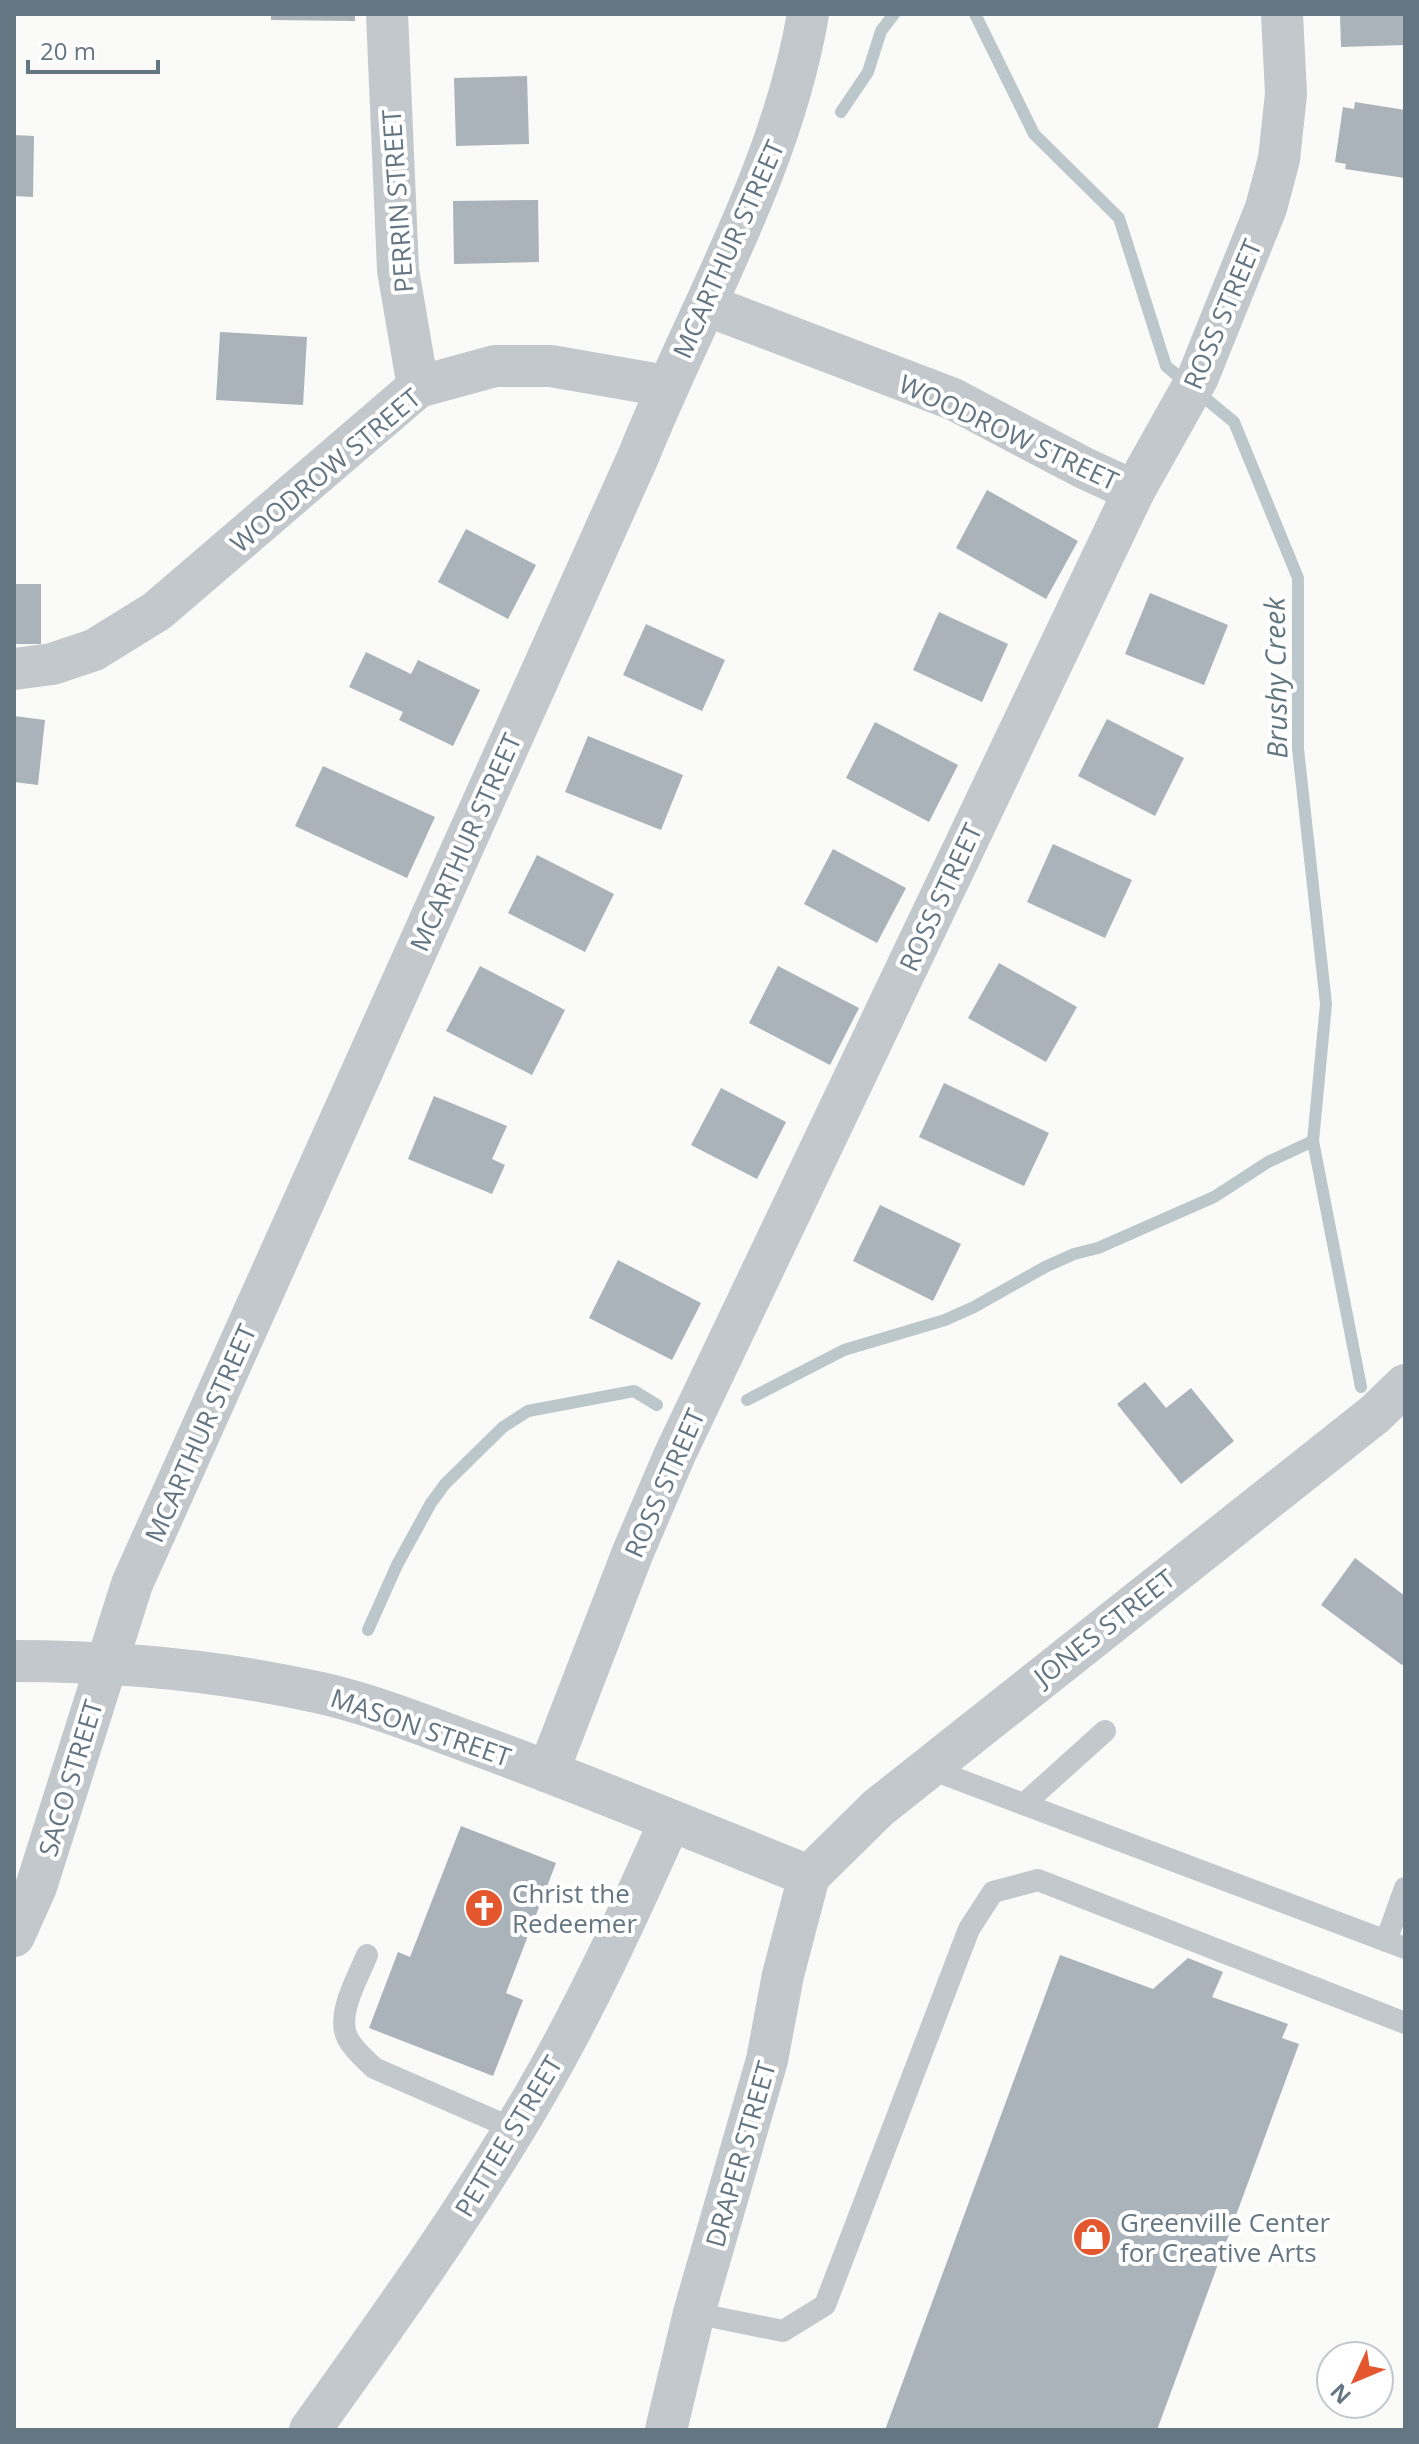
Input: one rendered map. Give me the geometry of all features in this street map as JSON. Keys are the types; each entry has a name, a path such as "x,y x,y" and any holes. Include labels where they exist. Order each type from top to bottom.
{"street":[{"name":"PERRIN STREET","path":"387,14 398,270 418,387"},
{"name":"MCARTHUR STREET","path":"105,1664 132,1584 632,472 666,386 757,191 781,129 799,66 808,14"},
{"name":"ROSS STREET","path":"548,1772 633,1552 675,1454 1134,491 1198,377 1266,208 1279,159 1286,94 1282,14"},
{"name":"WOODROW STREET","path":"706,305 953,399 1134,491"},
{"name":"WOODROW STREET","path":"14,669 52,664 94,650 157,611 418,387 495,366 551,366 666,386"},
{"name":"JONES STREET","path":"809,1876 878,1808 1375,1414 1405,1385"},
{"name":"MASON STREET","path":"14,1661 105,1664 243,1678 323,1693 392,1714 548,1772 809,1876"},
{"name":"SACO STREET","path":"14,1936 36,1887 105,1664"},
{"name":"PETTEE STREET","path":"310,2430 437,2253 537,2092 617,1941 670,1821"},
{"name":"DRAPER STREET","path":"666,2430 694,2313 767,2060 783,1975 809,1876"}],"lane":[{"path":"1024,1804 1105,1731"},
{"path":"928,1768 1395,1944 1405,1888"},
{"path":"694,2313 783,2331 825,2305 969,1929 993,1892 1038,1880 1405,2023"},
{"path":"367,1955 344,2016 347,2038 374,2068 514,2129"}],"building":[{"path":"271,14 355,14 355,21 271,20"},
{"path":"1340,14 1405,14 1405,45 1341,47"},
{"path":"527,76 529,144 456,146 454,78"},
{"path":"1355,102 1405,110 1405,178 1345,169 1346,164 1335,162 1343,107 1354,109"},
{"path":"14,135 34,136 33,197 14,196"},
{"path":"538,200 539,262 454,264 453,201"},
{"path":"220,332 307,337 303,405 216,400"},
{"path":"987,490 1078,541 1046,599 956,548"},
{"path":"466,529 536,565 508,619 438,582"},
{"path":"14,584 41,584 41,644 14,644"},
{"path":"1150,593 1228,625 1204,685 1125,654"},
{"path":"939,612 1008,644 982,702 913,670"},
{"path":"646,624 725,660 702,711 623,675"},
{"path":"366,652 411,674 418,660 480,690 453,746 399,720 403,712 349,687"},
{"path":"14,716 45,720 38,785 14,782"},
{"path":"1107,719 1184,758 1155,816 1078,776"},
{"path":"875,722 958,765 929,822 846,778"},
{"path":"588,736 683,775 661,830 565,792"},
{"path":"323,766 435,817 407,878 295,826"},
{"path":"1053,844 1132,880 1105,938 1027,902"},
{"path":"833,849 906,888 877,943 804,904"},
{"path":"537,855 614,894 585,952 508,913"},
{"path":"999,963 1077,1007 1046,1062 968,1018"},
{"path":"480,966 565,1010 532,1075 446,1031"},
{"path":"778,966 859,1008 830,1065 749,1023"},
{"path":"944,1083 1049,1133 1024,1186 919,1137"},
{"path":"721,1088 786,1122 757,1179 691,1145"},
{"path":"434,1096 507,1126 492,1159 505,1165 492,1194 408,1159"},
{"path":"880,1205 961,1244 933,1301 853,1261"},
{"path":"618,1260 701,1303 672,1360 589,1318"},
{"path":"1145,1382 1166,1408 1191,1388 1234,1441 1181,1484 1117,1404"},
{"path":"1355,1558 1405,1596 1405,1662 1402,1665 1321,1605"},
{"name":"Christ the Redeemer","path":"461,1826 556,1863 506,1993 523,2000 493,2076 369,2028 398,1952 410,1957"},
{"name":"Greenville Center for Creative Arts","path":"1060,1955 1153,1989 1188,1958 1223,1972 1212,1997 1288,2024 1282,2038 1299,2044 1157,2430 885,2430"}],"waterway":[{"path":"841,112 868,72 881,31 894,14"},
{"name":"Brushy Creek","path":"975,14 1034,134 1119,218 1166,366 1234,422 1298,578 1298,749 1326,1004 1313,1141 1361,1387"},
{"path":"747,1400 844,1350 945,1320 974,1307 1045,1267 1074,1254 1098,1248 1214,1197 1268,1162 1313,1141"},
{"path":"368,1630 397,1565 431,1503 445,1484 503,1427 528,1411 634,1391 657,1405"}],"place":[{"name":"Christ the Redeemer","path":"484,1908"},
{"name":"Greenville Center for Creative Arts","path":"1092,2237"}]}
